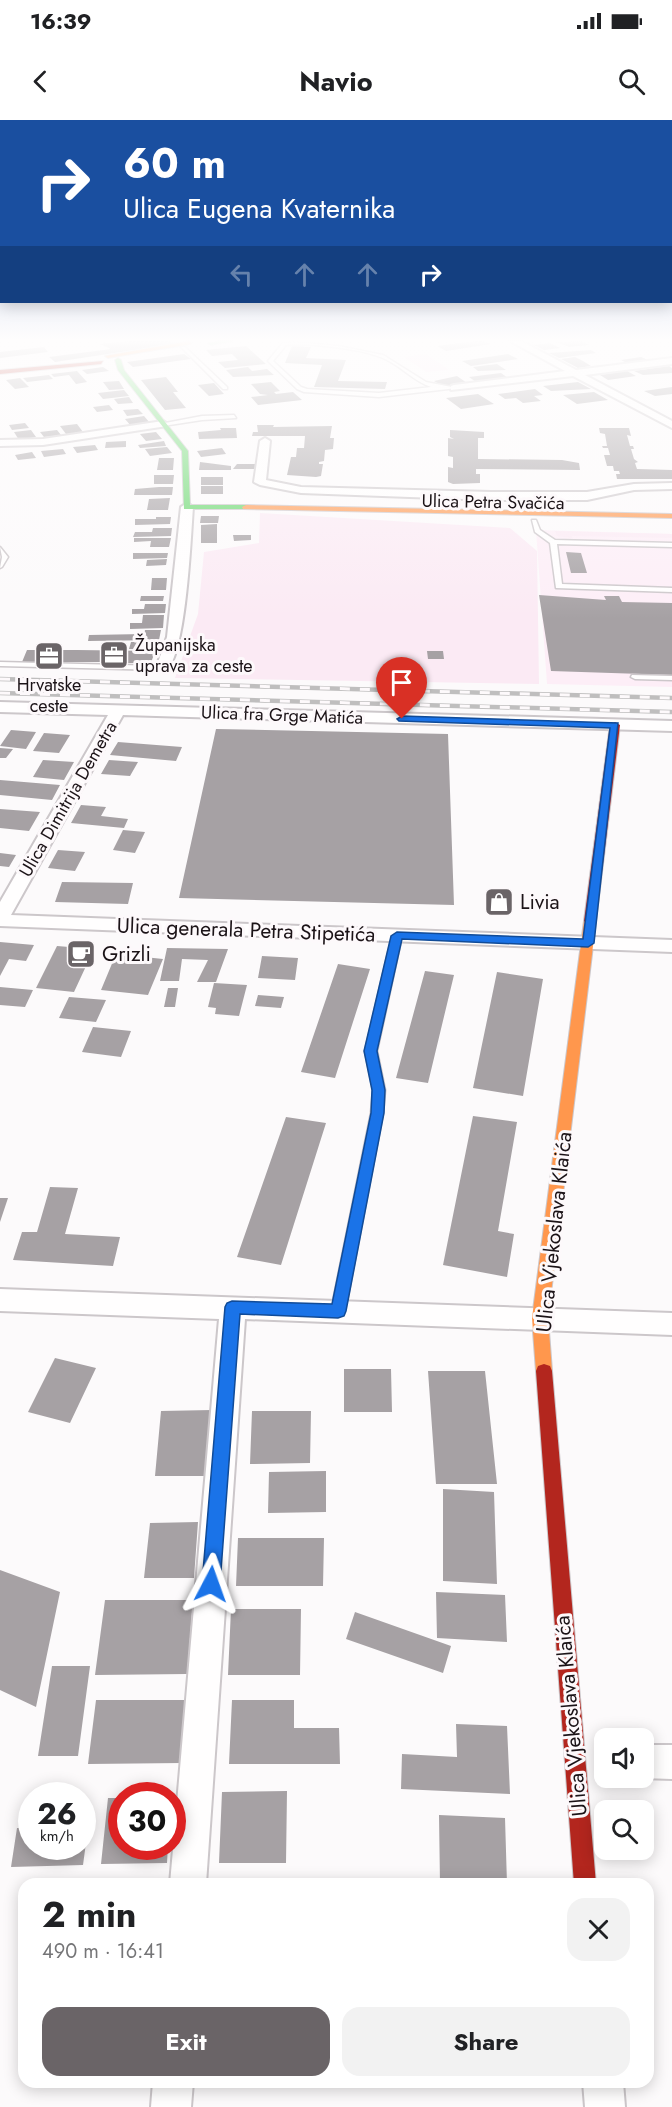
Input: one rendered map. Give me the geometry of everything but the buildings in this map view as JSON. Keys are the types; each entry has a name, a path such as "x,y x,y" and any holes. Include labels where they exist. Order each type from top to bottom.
{"main road":[{"path":"171,434 185,452 187,507"},
{"name":"Ulica Petra Svačića","path":"187,507 672,516"},
{"name":"Ulica Petra Svačića","path":"313,508 400,518 672,524"},
{"name":"Ulica Vjekoslava Klaića","path":"585,1878 590,1761 540,1318 615,725"}],"street":[{"path":"0,443 43,442 98,434"},
{"path":"265,441 260,482 301,490 393,494 580,496 634,487 672,486"},
{"path":"163,668 174,637 187,507"},
{"name":"Ulica fra Grge Matića","path":"0,707 672,726"},
{"name":"Ulica Dimitrija Demetra","path":"0,919 118,711"},
{"name":"Ulica generala Petra Stipetića","path":"0,919 672,946"},
{"path":"0,1300 672,1324"},
{"path":"188,1878 232,1307"},
{"path":"654,1762 672,1762"},
{"path":"171,2107 172,2088"},
{"path":"603,2088 605,2107"}],"lane":[{"path":"534,521 535,528 553,542 672,545"},
{"path":"553,542 559,586 672,590"},
{"path":"0,549 5,557 0,566"},
{"path":"0,664 163,668"},
{"path":"635,677 672,678"},
{"path":"338,1311 377,1113 379,1090 371,1051 397,936"}],"shaded area":[{"path":"260,513 510,528 537,551 539,684 175,678 198,614 204,552 259,543"},
{"path":"536,530 672,534 672,687 547,684"},
{"path":"555,531 672,534 672,538 572,536 572,538 557,536"}],"railway":[{"path":"0,679 672,698"},
{"path":"0,693 672,712"}],"traffic: fast":[{"path":"171,434 185,451 187,507 246,507"}],"traffic: slow":[{"path":"246,507 672,516"},
{"path":"544,1371 540,1318 590,921"}],"traffic: jam":[{"path":"590,921 615,725"},
{"path":"544,1371 585,1878"}],"place":[{"name":"Županijska uprava za ceste","path":"114,655"},
{"name":"Hrvatske ceste","path":"49,656"},
{"name":"Livia","path":"499,902"},
{"name":"Grizli","path":"81,954"}],"route":[{"path":"211,1584 232,1307 338,1311 377,1113 379,1090 371,1051 397,936 588,943 615,725 402,719"}]}
